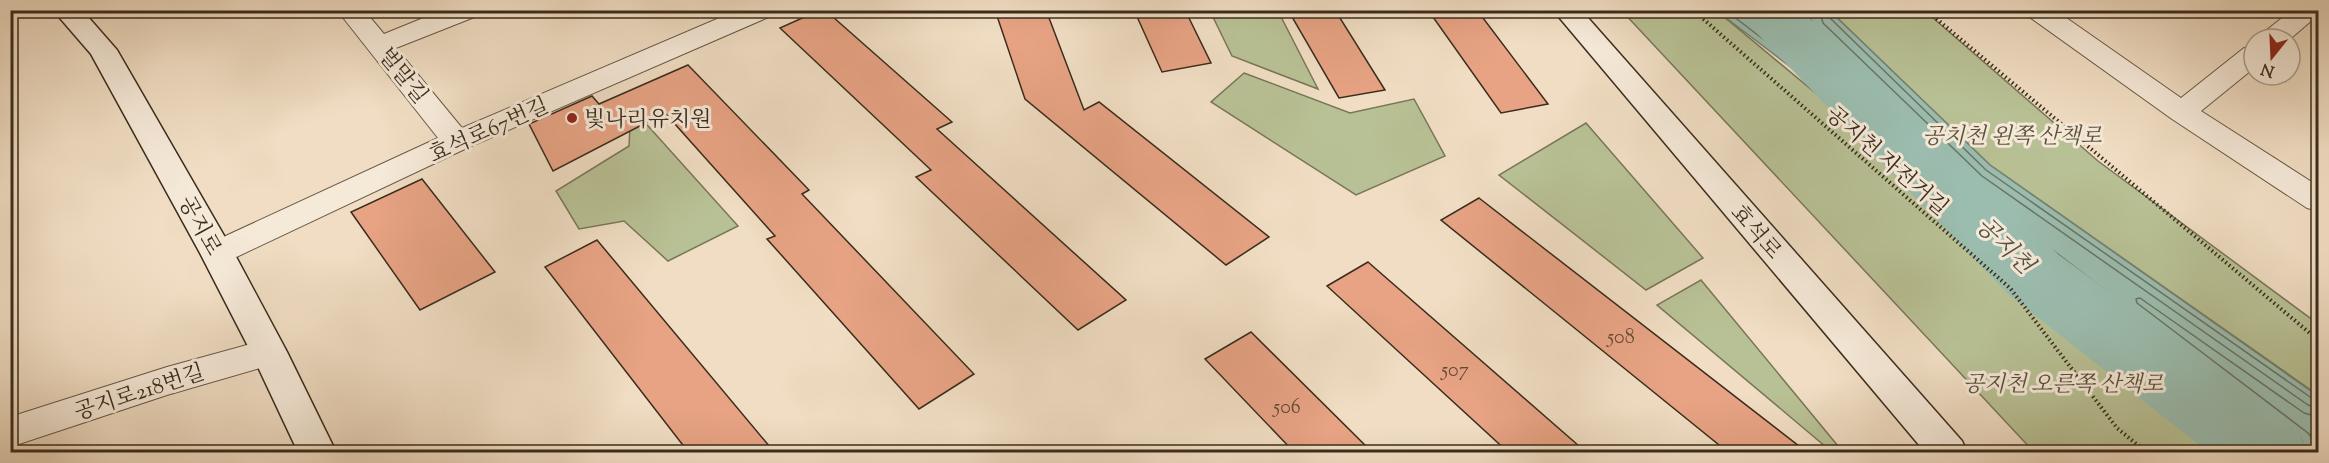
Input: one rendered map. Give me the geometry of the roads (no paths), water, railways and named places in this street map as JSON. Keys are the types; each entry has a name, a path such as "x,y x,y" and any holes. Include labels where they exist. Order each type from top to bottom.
{"street":[{"name":"공지로","path":"66,10 103,50 217,253 269,352 317,453"},
{"name":"벌말길","path":"350,10 457,141"},
{"path":"380,45 468,10"},
{"name":"효석로67번길","path":"217,253 457,141 762,10"},
{"name":"효석로","path":"1566,10 1948,453"},
{"path":"2037,10 2182,112 2319,200"},
{"path":"2287,27 2308,10"},
{"path":"2182,112 2242,64"},
{"name":"공지로218번길","path":"10,432 167,381 269,352"}],"water":[{"path":"1717,11 1830,11 1990,165 2318,396 2318,452 2297,452"}],"waterway":[{"name":"공지천","path":"1767,10 2033,274 2267,452"}],"place":[{"name":"빛나리유치원","path":"572,118"}],"park label":[{"name":"공치천 왼쪽 산책로","path":"2012,135"},
{"name":"공지천 오른쪽 산책로","path":"2063,383"}]}
